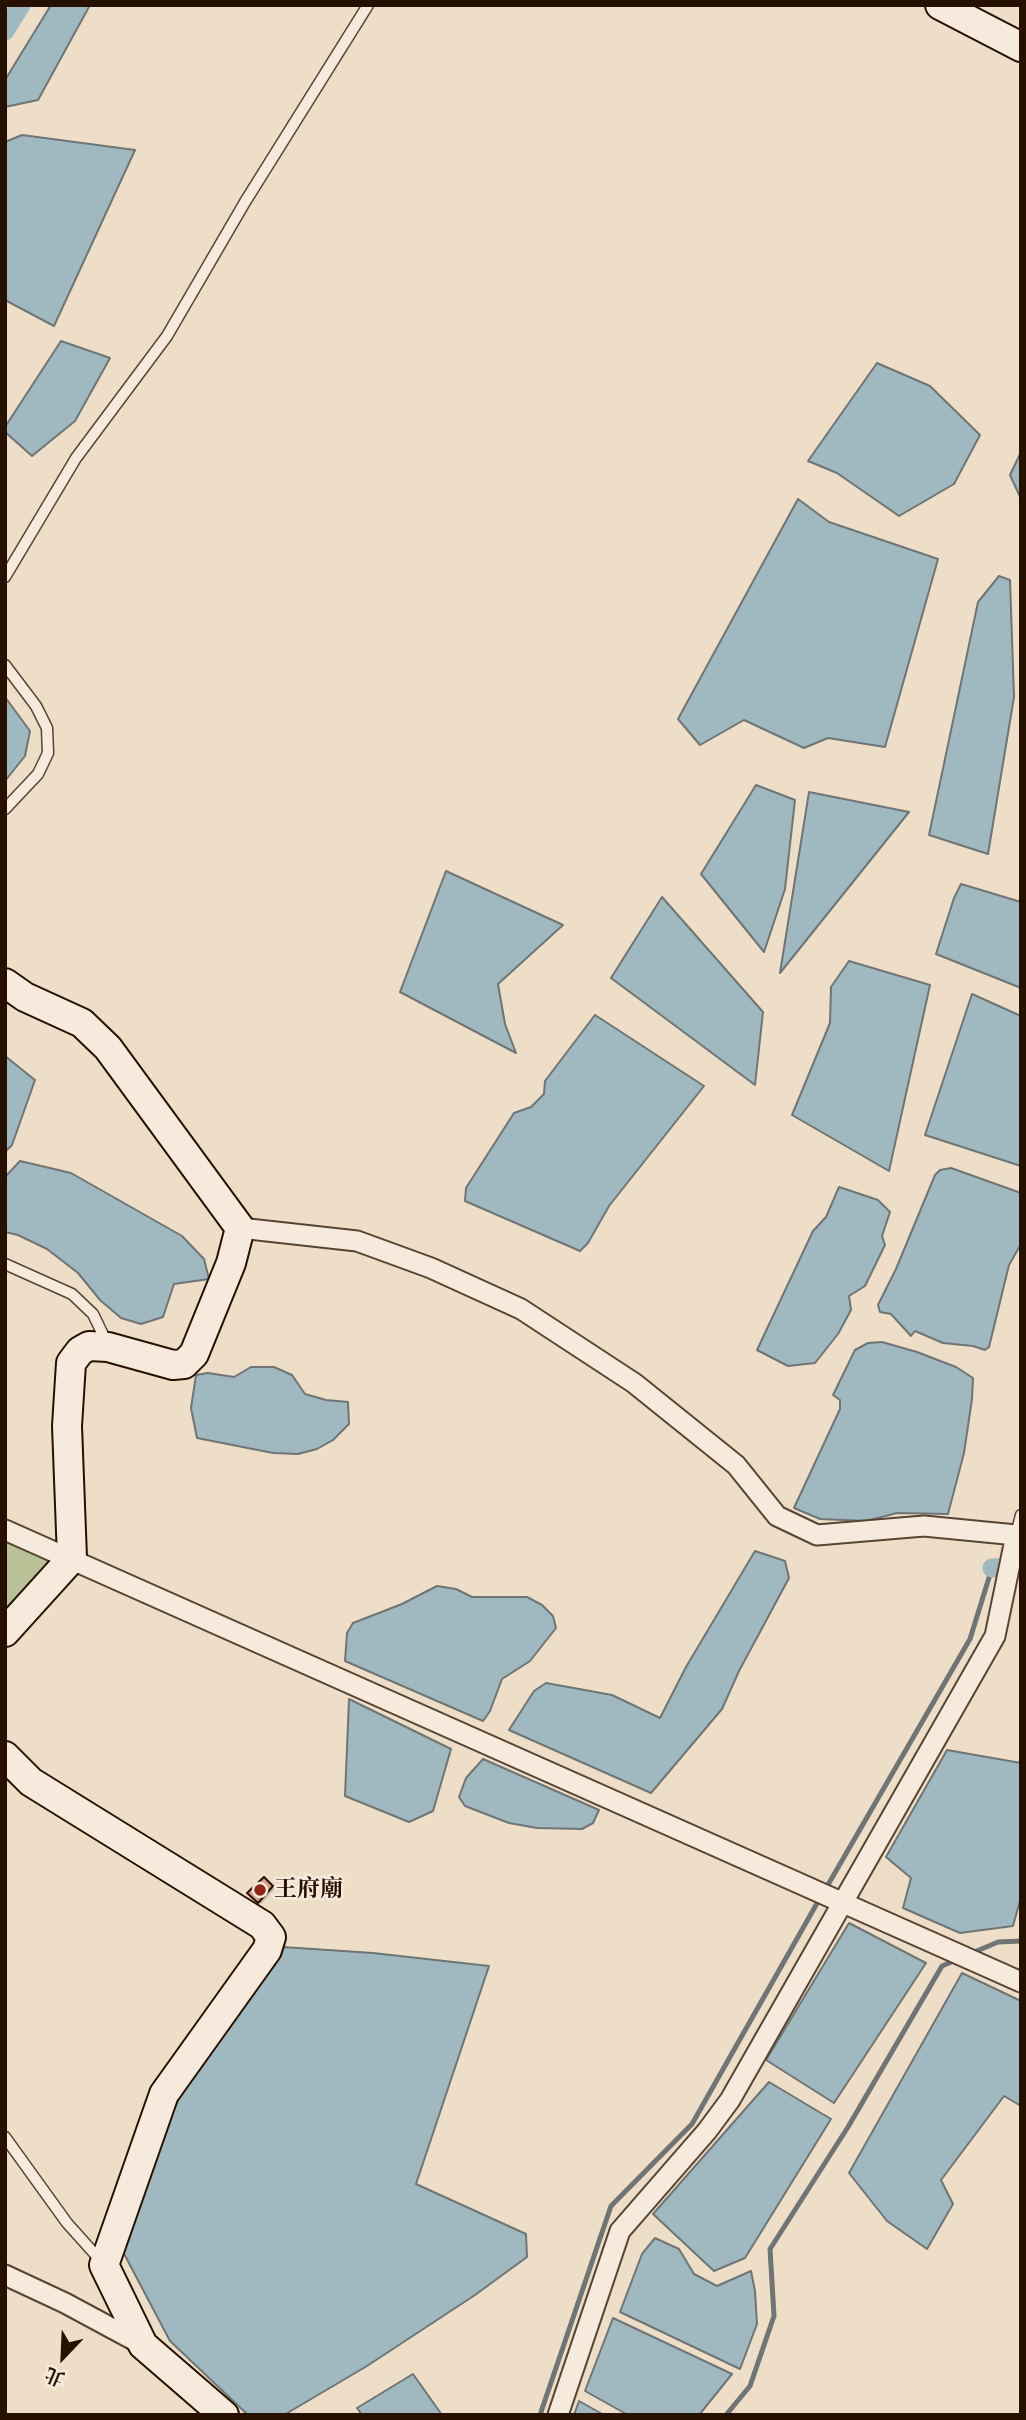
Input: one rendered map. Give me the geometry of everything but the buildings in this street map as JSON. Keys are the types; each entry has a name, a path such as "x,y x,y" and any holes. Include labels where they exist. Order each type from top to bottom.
{"street":[{"path":"940,5 1021,47"},
{"path":"5,983 25,997 82,1023 108,1048 240,1228 357,1241 431,1268 521,1309 634,1383 736,1465 777,1516 817,1535 924,1526 1016,1535 995,1636 730,2100 707,2131 620,2231 558,2415"},
{"path":"5,1632 72,1558 67,1426 71,1363 79,1351 89,1346 108,1347 173,1365 184,1364 194,1354 231,1263 240,1228"},
{"path":"5,1530 1021,1982"},
{"path":"5,1756 31,1782 262,1925 271,1937 267,1950 164,2094 104,2265 143,2345"},
{"path":"5,2275 65,2303 143,2345 224,2415"}],"lane":[{"path":"5,577 76,458 167,336 245,202 368,5"},
{"path":"5,665 36,706 47,728 48,752 38,774 5,809"},
{"path":"5,1265 72,1294 93,1314 108,1347"},
{"path":"1016,1535 1021,1515"},
{"path":"5,2137 67,2223 104,2265"}],"green space":[{"path":"5,1530 72,1558 5,1632"}],"water":[{"path":"51,5 90,5 38,100 5,107 5,80"},
{"path":"22,135 135,150 54,326 5,300 5,142"},
{"path":"61,341 110,358 75,421 32,456 5,432 5,427"},
{"path":"877,363 930,386 980,435 954,484 899,516 837,473 808,461"},
{"path":"1021,452 1021,499 1010,475"},
{"path":"798,499 829,522 938,559 885,747 828,738 804,748 744,720 700,745 678,719"},
{"path":"999,576 1010,580 1014,697 988,854 929,835 978,602"},
{"path":"5,697 30,731 25,756 5,781"},
{"path":"756,785 795,800 785,889 764,952 701,874"},
{"path":"809,792 909,812 780,973"},
{"path":"446,871 563,925 498,984 505,1024 516,1053 400,992"},
{"path":"961,884 1021,902 1021,988 936,954"},
{"path":"662,897 763,1012 755,1085 611,978"},
{"path":"849,961 930,985 889,1171 792,1115 830,1023 831,987"},
{"path":"972,994 1021,1016 1021,1166 925,1135"},
{"path":"595,1015 704,1086 609,1206 588,1243 580,1251 465,1201 466,1188 514,1113 531,1107 544,1094 545,1081"},
{"path":"5,1056 35,1080 12,1145 5,1152"},
{"path":"20,1161 71,1173 182,1236 204,1259 209,1279 174,1284 163,1317 141,1324 121,1318 100,1300 78,1273 47,1249 5,1232 5,1177"},
{"path":"951,1168 1021,1193 1021,1244 1009,1265 989,1347 985,1350 943,1343 915,1331 911,1336 891,1314 880,1312 878,1305 935,1175 940,1170"},
{"path":"839,1187 878,1200 890,1212 882,1236 885,1245 865,1286 849,1296 851,1310 838,1334 815,1363 788,1366 757,1350 813,1231 826,1217"},
{"path":"882,1342 956,1367 973,1378 964,1453 948,1514 897,1513 866,1521 820,1519 794,1508 840,1409 840,1400 833,1395 855,1350 868,1343"},
{"path":"251,1367 274,1367 292,1375 305,1394 348,1402 349,1424 333,1440 317,1449 298,1454 273,1453 197,1438 191,1408 196,1375 208,1373 234,1377"},
{"path":"755,1551 785,1561 789,1578 739,1671 722,1709 651,1793 509,1730 534,1691 546,1683 612,1695 660,1718 686,1667"},
{"path":"437,1586 456,1589 472,1597 527,1597 542,1605 553,1616 556,1628 530,1661 502,1679 490,1711 483,1721 345,1661 347,1633 353,1623 402,1604"},
{"path":"349,1699 451,1749 433,1811 409,1822 345,1796"},
{"path":"947,1750 1021,1763 1021,1897 1013,1926 960,1933 903,1908 911,1878 886,1857"},
{"path":"483,1759 599,1810 593,1823 582,1829 537,1828 509,1823 465,1806 459,1797 466,1778"},
{"path":"849,1923 926,1963 834,2103 766,2060"},
{"path":"283,1947 373,1953 489,1966 416,2184 526,2234 527,2257 475,2295 367,2366 284,2415 248,2415 170,2341 121,2248 163,2128 214,2035"},
{"path":"962,1973 1021,2001 1021,2106 1004,2096 941,2180 953,2204 927,2249 887,2221 849,2173"},
{"path":"769,2082 831,2119 745,2258 714,2271 653,2214"},
{"path":"655,2238 679,2249 694,2274 717,2286 751,2271 757,2324 740,2369 620,2312 642,2254"},
{"path":"613,2318 732,2374 699,2415 628,2415 585,2391"},
{"path":"413,2374 442,2415 362,2415 357,2408"},
{"path":"579,2401 604,2415 574,2415"}],"waterway":[{"path":"5,31 21,5"},
{"path":"992,1568 1021,1567"},
{"path":"825,1890 970,1639 992,1568"},
{"path":"540,2415 611,2206 692,2124 820,1898"},
{"path":"972,1953 998,1942 1021,1941"},
{"path":"726,2415 750,2386 774,2316 770,2249 848,2127 942,1966 956,1960"}],"place":[{"name":"王府廟","path":"260,1890"}]}
